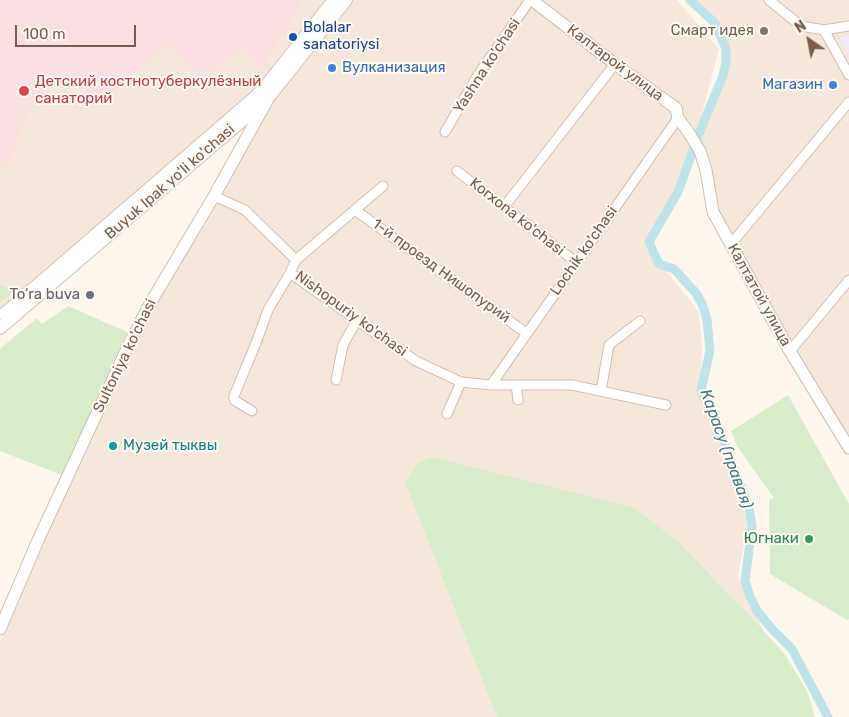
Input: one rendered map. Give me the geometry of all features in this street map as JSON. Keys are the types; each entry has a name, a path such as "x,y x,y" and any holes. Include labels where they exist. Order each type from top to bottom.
{"main road":[{"name":"Buyuk Ipak yo'li ko'chasi","path":"0,317 253,99 265,87 334,0"},
{"name":"Buyuk Ipak yo'li ko'chasi","path":"0,328 271,94 346,0"}],"street":[{"name":"Калтарой улица","path":"531,0 676,108 678,118 690,133"},
{"name":"Yashna ko'chasi","path":"446,132 478,75 531,0"},
{"path":"769,0 801,26 824,30 849,26"},
{"path":"824,30 849,76"},
{"path":"504,207 615,64"},
{"name":"Sultoniya ko'chasi","path":"0,628 39,538 130,342 151,302 214,196 271,94"},
{"path":"731,244 849,102"},
{"name":"Lochik ko'chasi","path":"490,385 678,118"},
{"name":"Калтатой улица","path":"690,133 700,151 706,170 713,212 790,351 847,441"},
{"name":"Korxona ko'chasi","path":"457,171 576,262"},
{"path":"296,260 384,186"},
{"name":"Nishopuriy ko'chasi","path":"214,196 245,210 296,260 290,273 416,361 461,382 490,385 572,385 666,405"},
{"name":"1-й проезд Нишопурий","path":"355,210 526,333"},
{"path":"252,411 234,400 234,396 268,310 290,273"},
{"path":"790,351 849,280"},
{"path":"336,380 343,345 357,320"},
{"path":"601,391 609,345 640,321"},
{"path":"447,414 461,382"},
{"path":"516,385 518,400"}],"shaded area":[{"path":"0,0 677,0 719,49 697,132 700,131 723,76 726,49 715,23 690,0 849,0 849,448 713,212 694,142 684,175 650,245 660,263 699,312 702,350 700,385 736,480 748,524 738,575 763,630 785,655 807,691 815,717 0,717 0,642 81,447 151,302 270,95 0,328"},
{"name":"Детский костнотуберкулёзный санаторий","path":"0,0 303,0 262,69 243,49 201,79 169,41 100,104 69,75 33,102 6,167 0,165"},
{"path":"849,36 849,56 839,38"}],"green space":[{"path":"0,284 13,292 0,303"},
{"path":"68,306 127,332 62,475 0,451 0,349 37,318 42,324"},
{"name":"Югнаки","path":"788,395 849,504 849,619 847,620 770,574 769,500 774,498 737,446 731,431"},
{"path":"433,457 635,508 677,541 785,655 807,691 815,717 497,717 405,482 418,463"}],"waterway":[{"name":"Карасу (правая)","path":"690,0 715,23 726,49 726,62 723,76 700,131 678,192 649,242 659,264 674,269 696,293 703,306 707,320 710,351 701,390 727,449 749,508 752,526 745,581 750,596 757,611 792,649 828,717"}],"place":[{"name":"Смарт идея","path":"764,31"},
{"name":"Bolalar sanatoriysi","path":"293,37"},
{"name":"Вулканизация","path":"332,68"},
{"name":"Магазин","path":"833,85"},
{"name":"Детский костнотуберкулёзный санаторий","path":"24,91"},
{"name":"To‘ra buva","path":"90,295"},
{"name":"Музей тыквы","path":"113,446"},
{"name":"Югнаки","path":"809,539"}]}
